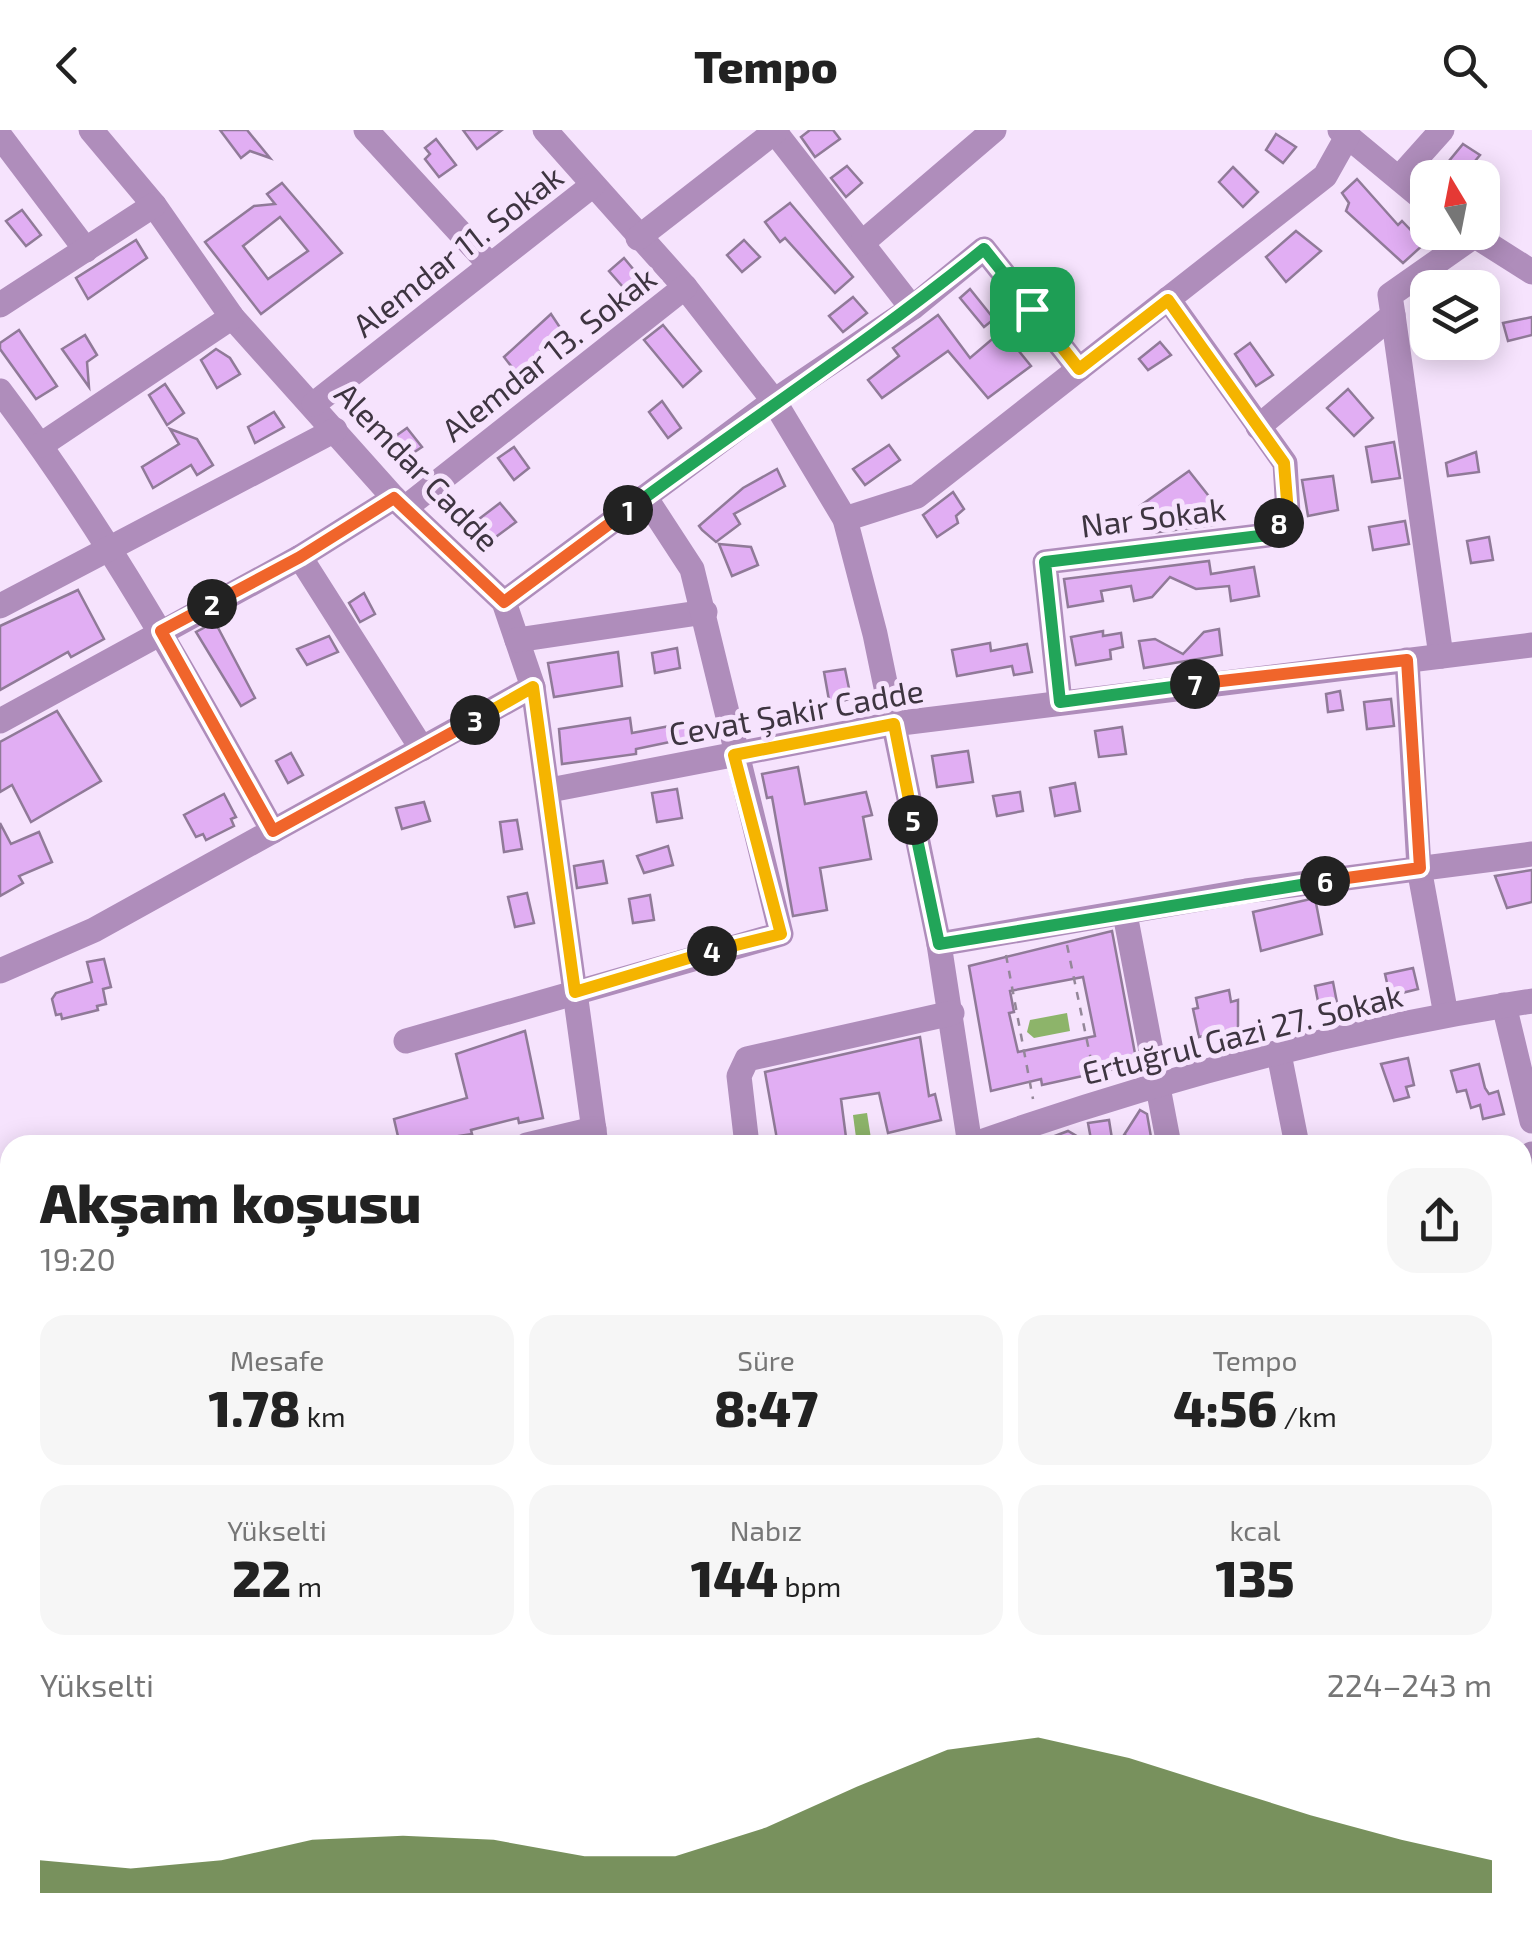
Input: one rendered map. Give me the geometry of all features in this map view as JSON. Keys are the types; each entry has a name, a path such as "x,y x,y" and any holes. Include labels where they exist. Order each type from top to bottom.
{"street":[{"path":"366,130 488,264"},
{"path":"545,130 685,288 774,401 845,519 894,724 939,944 970,1135"},
{"path":"862,243 994,130"},
{"path":"1399,178 1442,130"},
{"name":"Alemdar Cadde","path":"94,131 154,205 232,317 400,503 504,602 533,687 595,1135"},
{"path":"638,238 776,131 912,308"},
{"path":"845,519 917,496 1325,176 1344,132 1410,187"},
{"path":"0,136 86,250"},
{"name":"Alemdar 11. Sokak","path":"314,404 592,184"},
{"path":"0,306 154,205"},
{"path":"504,602 774,401 912,308 984,249 1079,369"},
{"path":"1441,656 1390,295 1450,250"},
{"path":"1497,250 1532,272"},
{"name":"Alemdar 13. Sokak","path":"0,721 400,503 685,288"},
{"path":"1168,300 1258,427 1393,315"},
{"path":"41,445 232,317"},
{"path":"0,392 41,445 161,631 273,831"},
{"name":"Nar Sokak","path":"1060,702 1045,562 1268,535 1288,513 1284,463 1258,427"},
{"path":"0,606 110,552 335,430"},
{"path":"406,1041 781,934 734,755 705,612 692,569 645,497"},
{"path":"300,557 422,750"},
{"path":"517,640 705,612"},
{"name":"Cevat Şakir Cadde","path":"550,790 894,724 1532,646"},
{"path":"1407,660 1420,868 1446,1015"},
{"path":"0,971 94,930 533,687"},
{"path":"939,944 1532,854"},
{"path":"1125,914 1167,1135"},
{"name":"Ertuğrul Gazi 27. Sokak","path":"1000,1135 1159,1083 1446,1015 1532,1001"},
{"path":"1504,1005 1532,1121"},
{"path":"747,1135 739,1076 748,1059 952,1013"},
{"path":"1279,1054 1295,1135"}],"path":[{"path":"1062,924 1099,1100"},
{"path":"1002,934 1037,1122"}],"shaded area":[{"path":"1067,1013 1070,1031 1034,1038 1027,1032 1030,1020"},
{"path":"867,1113 870,1135 856,1135 853,1115"}],"building":[{"path":"220,130 247,130 270,158 250,151 241,158"},
{"path":"463,130 502,130 477,149"},
{"path":"810,130 833,130 840,139 815,157 801,137"},
{"path":"1276,134 1296,147 1283,163 1266,150"},
{"path":"436,139 456,165 439,177 425,159 430,154 425,148"},
{"path":"1463,144 1480,155 1476,160 1450,160"},
{"path":"847,166 862,183 846,197 831,178"},
{"path":"1233,167 1258,192 1243,207 1219,182"},
{"path":"1357,179 1398,225 1402,221 1410,229 1410,250 1417,250 1403,263 1346,211 1349,203 1342,193"},
{"path":"282,183 342,253 261,314 205,242 254,206 275,204 267,194","holes":["280,217 308,251 268,279 243,246"]},
{"path":"790,203 853,277 835,293 785,238 780,242 765,222"},
{"path":"22,210 41,235 26,246 6,221"},
{"path":"1296,231 1321,251 1286,282 1266,257"},
{"path":"136,240 147,258 88,299 76,278"},
{"path":"744,240 760,257 742,272 727,255"},
{"path":"624,258 643,281 630,295 609,271"},
{"path":"970,289 994,319 984,327 960,298"},
{"path":"853,297 867,313 843,332 829,316"},
{"path":"551,314 563,332 531,359 538,368 522,380 504,357"},
{"path":"938,315 970,358 997,335 1006,335 1031,366 988,398 948,351 882,398 868,380 899,356 893,348"},
{"path":"1532,317 1532,335 1508,341 1503,323"},
{"path":"663,325 701,371 683,387 644,340"},
{"path":"19,330 57,386 36,399 0,349 0,343"},
{"path":"85,335 97,355 87,362 89,387 62,349"},
{"path":"1160,342 1171,355 1148,370 1139,359"},
{"path":"1250,343 1273,375 1256,386 1235,354"},
{"path":"216,349 230,358 240,374 217,388 201,360"},
{"path":"165,384 184,413 167,425 149,395"},
{"path":"1348,389 1373,418 1354,436 1327,408"},
{"path":"662,401 681,428 668,438 649,412"},
{"path":"274,412 284,427 255,443 248,427"},
{"path":"407,428 422,447 404,459 390,440"},
{"path":"170,429 197,439 213,465 197,475 191,465 153,488 142,467 179,444"},
{"path":"1394,442 1400,478 1372,482 1366,447"},
{"path":"889,445 900,460 865,485 853,469"},
{"path":"514,447 529,468 514,480 498,458"},
{"path":"1476,452 1479,472 1448,476 1446,463"},
{"path":"777,469 785,486 734,514 740,524 716,542 702,530 699,526 743,488"},
{"path":"1189,471 1208,495 1214,525 1152,533 1140,506"},
{"path":"1333,476 1338,510 1308,516 1302,480"},
{"path":"953,492 964,509 956,516 958,523 937,537 923,515"},
{"path":"500,503 516,522 489,542 475,522"},
{"path":"1405,521 1409,544 1373,550 1369,527"},
{"path":"1489,537 1493,560 1471,563 1467,541"},
{"path":"719,544 751,547 758,565 732,576"},
{"path":"1209,561 1211,574 1254,567 1259,596 1231,601 1229,586 1196,589 1170,577 1152,597 1134,601 1131,586 1101,591 1103,601 1068,607 1064,579"},
{"path":"78,590 104,639 71,657 68,652 0,690 0,626"},
{"path":"364,593 375,614 360,622 349,603"},
{"path":"215,622 255,698 241,706 196,632"},
{"path":"1219,629 1222,655 1144,668 1139,641 1155,639 1183,654 1204,632"},
{"path":"1103,631 1103,636 1121,633 1123,647 1110,650 1111,659 1076,665 1071,637"},
{"path":"329,636 338,652 307,665 297,649"},
{"path":"990,643 991,651 1027,644 1032,672 1014,675 1012,666 957,676 952,650"},
{"path":"677,648 680,668 655,673 652,653"},
{"path":"618,652 622,686 554,697 548,663"},
{"path":"845,669 851,698 830,706 824,672"},
{"path":"1340,691 1343,710 1328,712 1326,694"},
{"path":"1391,699 1394,726 1367,729 1364,702"},
{"path":"57,711 101,781 31,822 12,785 0,792 0,742"},
{"path":"630,718 632,733 686,723 689,738 636,749 636,754 562,764 559,729"},
{"path":"1122,727 1126,754 1099,757 1095,731"},
{"path":"968,751 973,782 937,787 932,756"},
{"path":"291,753 303,775 288,783 276,761"},
{"path":"798,767 805,804 866,792 872,815 863,817 871,859 820,868 827,910 793,916 772,797 767,798 762,774"},
{"path":"1075,783 1080,811 1055,816 1050,788"},
{"path":"677,789 682,818 657,822 652,793"},
{"path":"1020,792 1023,811 997,816 993,796"},
{"path":"224,794 236,817 231,819 234,826 206,840 203,834 196,837 184,815"},
{"path":"424,802 430,821 402,829 396,808"},
{"path":"517,820 522,849 504,852 500,822"},
{"path":"0,823 11,844 39,832 52,862 19,876 23,883 0,896"},
{"path":"668,846 673,865 644,873 637,856"},
{"path":"603,861 607,883 577,888 574,866"},
{"path":"1532,870 1532,902 1507,908 1495,876"},
{"path":"527,893 534,923 515,927 508,897"},
{"path":"650,895 654,920 633,923 629,899"},
{"path":"1315,898 1322,934 1261,951 1253,912"},
{"path":"1112,931 1137,1064 1042,1085 1041,1079 991,1091 969,966","holes":["1083,977 1095,1036 1018,1052 1009,1013 1014,1012 1010,991"]},
{"path":"104,959 111,987 103,989 106,1004 97,1006 98,1010 62,1019 61,1014 56,1015 52,999 56,993 92,982 87,962"},
{"path":"1413,968 1418,989 1390,996 1385,974"},
{"path":"1333,982 1339,1013 1321,1017 1315,986"},
{"path":"1229,990 1231,1002 1238,1000 1238,1028 1199,1037 1193,1009 1198,1008 1196,998"},
{"path":"525,1031 543,1118 519,1123 518,1118 471,1130 472,1134 465,1135 398,1135 394,1119 467,1098 456,1054"},
{"path":"920,1037 929,1096 935,1094 941,1120 888,1133 879,1093 841,1099 846,1135 776,1135 765,1072"},
{"path":"1408,1058 1414,1085 1406,1087 1409,1097 1394,1101 1381,1064"},
{"path":"1479,1064 1485,1088 1489,1094 1498,1091 1504,1114 1483,1119 1480,1105 1471,1108 1466,1090 1457,1092 1451,1071"},
{"path":"1140,1110 1147,1114 1151,1135 1124,1135"},
{"path":"1109,1120 1111,1135 1090,1135 1088,1123"}],"route":[{"path":"984,249 1032,309 1079,369 1168,300 1284,463 1288,513 1268,535 1045,562 1060,702 1407,660 1420,868 1246,892 939,944 894,724 734,755 781,934 575,992 533,687 273,831 161,631 300,557 394,498 504,602 774,401 912,308 984,249"}]}
